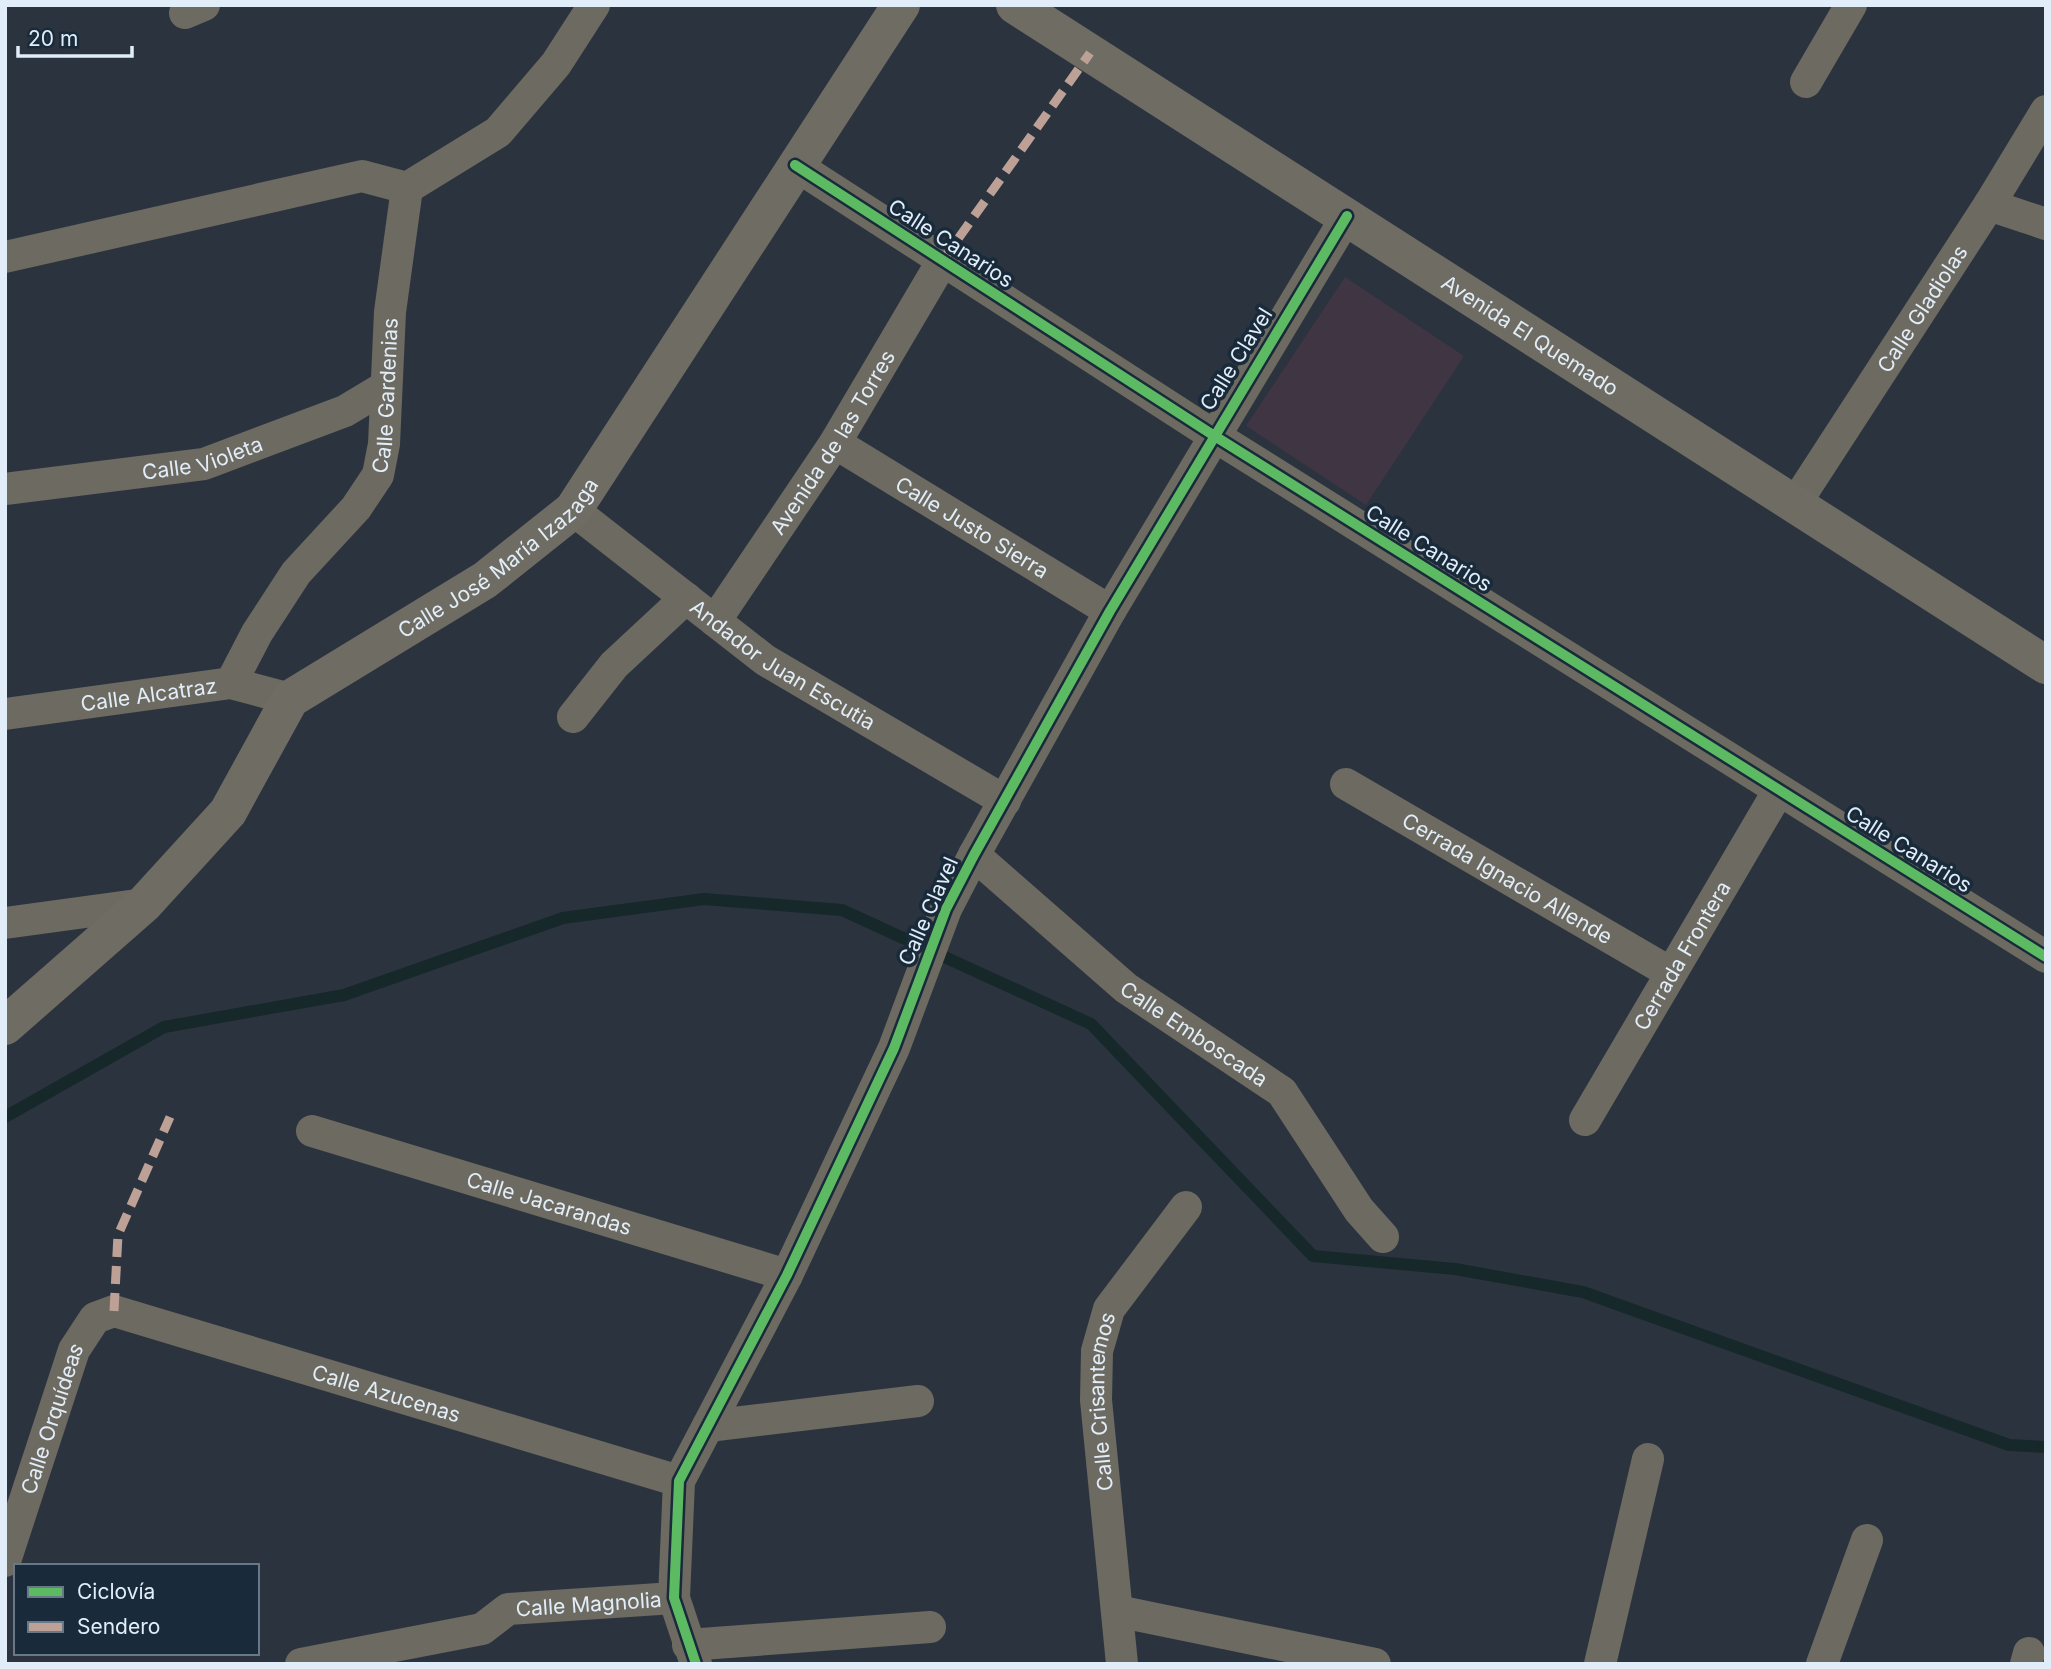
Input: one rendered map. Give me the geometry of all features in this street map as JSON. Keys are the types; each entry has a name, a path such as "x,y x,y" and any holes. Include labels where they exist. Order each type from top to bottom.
{"street":[{"path":"5,257 362,176 407,188 498,132 556,64 594,5"},
{"name":"Calle José María Izazaga","path":"5,1026 144,904 228,812 290,699 485,580 573,510 901,5"},
{"name":"Avenida El Quemado","path":"1015,5 2046,665"},
{"path":"1806,82 1851,5"},
{"name":"Calle Gladiolas","path":"1795,504 1989,205 2046,111"},
{"name":"Calle Canarios","path":"795,165 1213,435 2046,957"},
{"name":"Calle Gardenias","path":"231,684 257,633 296,573 356,508 378,475 384,444 390,312 407,188"},
{"path":"1989,205 2046,224"},
{"name":"Calle Clavel","path":"692,1655 674,1598 679,1481 787,1275 894,1048 946,909 974,855 1110,611 1213,435 1347,216"},
{"name":"Avenida de las Torres","path":"715,621 835,443 943,260"},
{"name":"Calle Violeta","path":"5,489 204,464 345,411 385,387"},
{"name":"Calle Justo Sierra","path":"835,443 1110,611"},
{"name":"Andador Juan Escutia","path":"573,510 765,660 1004,801"},
{"path":"573,717 614,666 686,598"},
{"name":"Calle Alcatraz","path":"5,714 231,684 290,699"},
{"name":"Cerrada Ignacio Allende","path":"1346,784 1671,973"},
{"name":"Cerrada Frontera","path":"1585,1120 1779,790"},
{"name":"Calle Emboscada","path":"974,855 1126,988 1282,1092 1359,1210 1383,1237"},
{"path":"5,923 144,904"},
{"name":"Calle Jacarandas","path":"312,1130 787,1275"},
{"name":"Calle Crisantemos","path":"1122,1664 1096,1400 1097,1351 1109,1309 1186,1207"},
{"name":"Calle Azucenas","path":"95,1318 114,1311 679,1481"},
{"name":"Calle Orquídeas","path":"5,1561 74,1350 95,1318"},
{"path":"708,1426 918,1401"},
{"path":"1600,1664 1647,1459"},
{"path":"1822,1664 1867,1540"},
{"name":"Calle Magnolia","path":"301,1664 482,1629 508,1609 674,1598"},
{"path":"1116,1611 1375,1664"},
{"path":"692,1655 930,1627"}],"shaded area":[{"path":"1345,277 1464,356 1366,505 1246,426"}],"waterway":[{"path":"5,1117 164,1027 344,995 563,918 704,899 842,910 1091,1024 1313,1256 1455,1269 1583,1292 2009,1445 2046,1447"}],"marked path":[{"path":"943,260 1090,53"},
{"path":"114,1311 118,1235 170,1117"}],"cycle path":[{"path":"795,165 1213,435 2046,957"},
{"path":"696,1664 674,1598 679,1481 787,1275 894,1048 946,909 974,855 1110,611 1347,216"}]}
